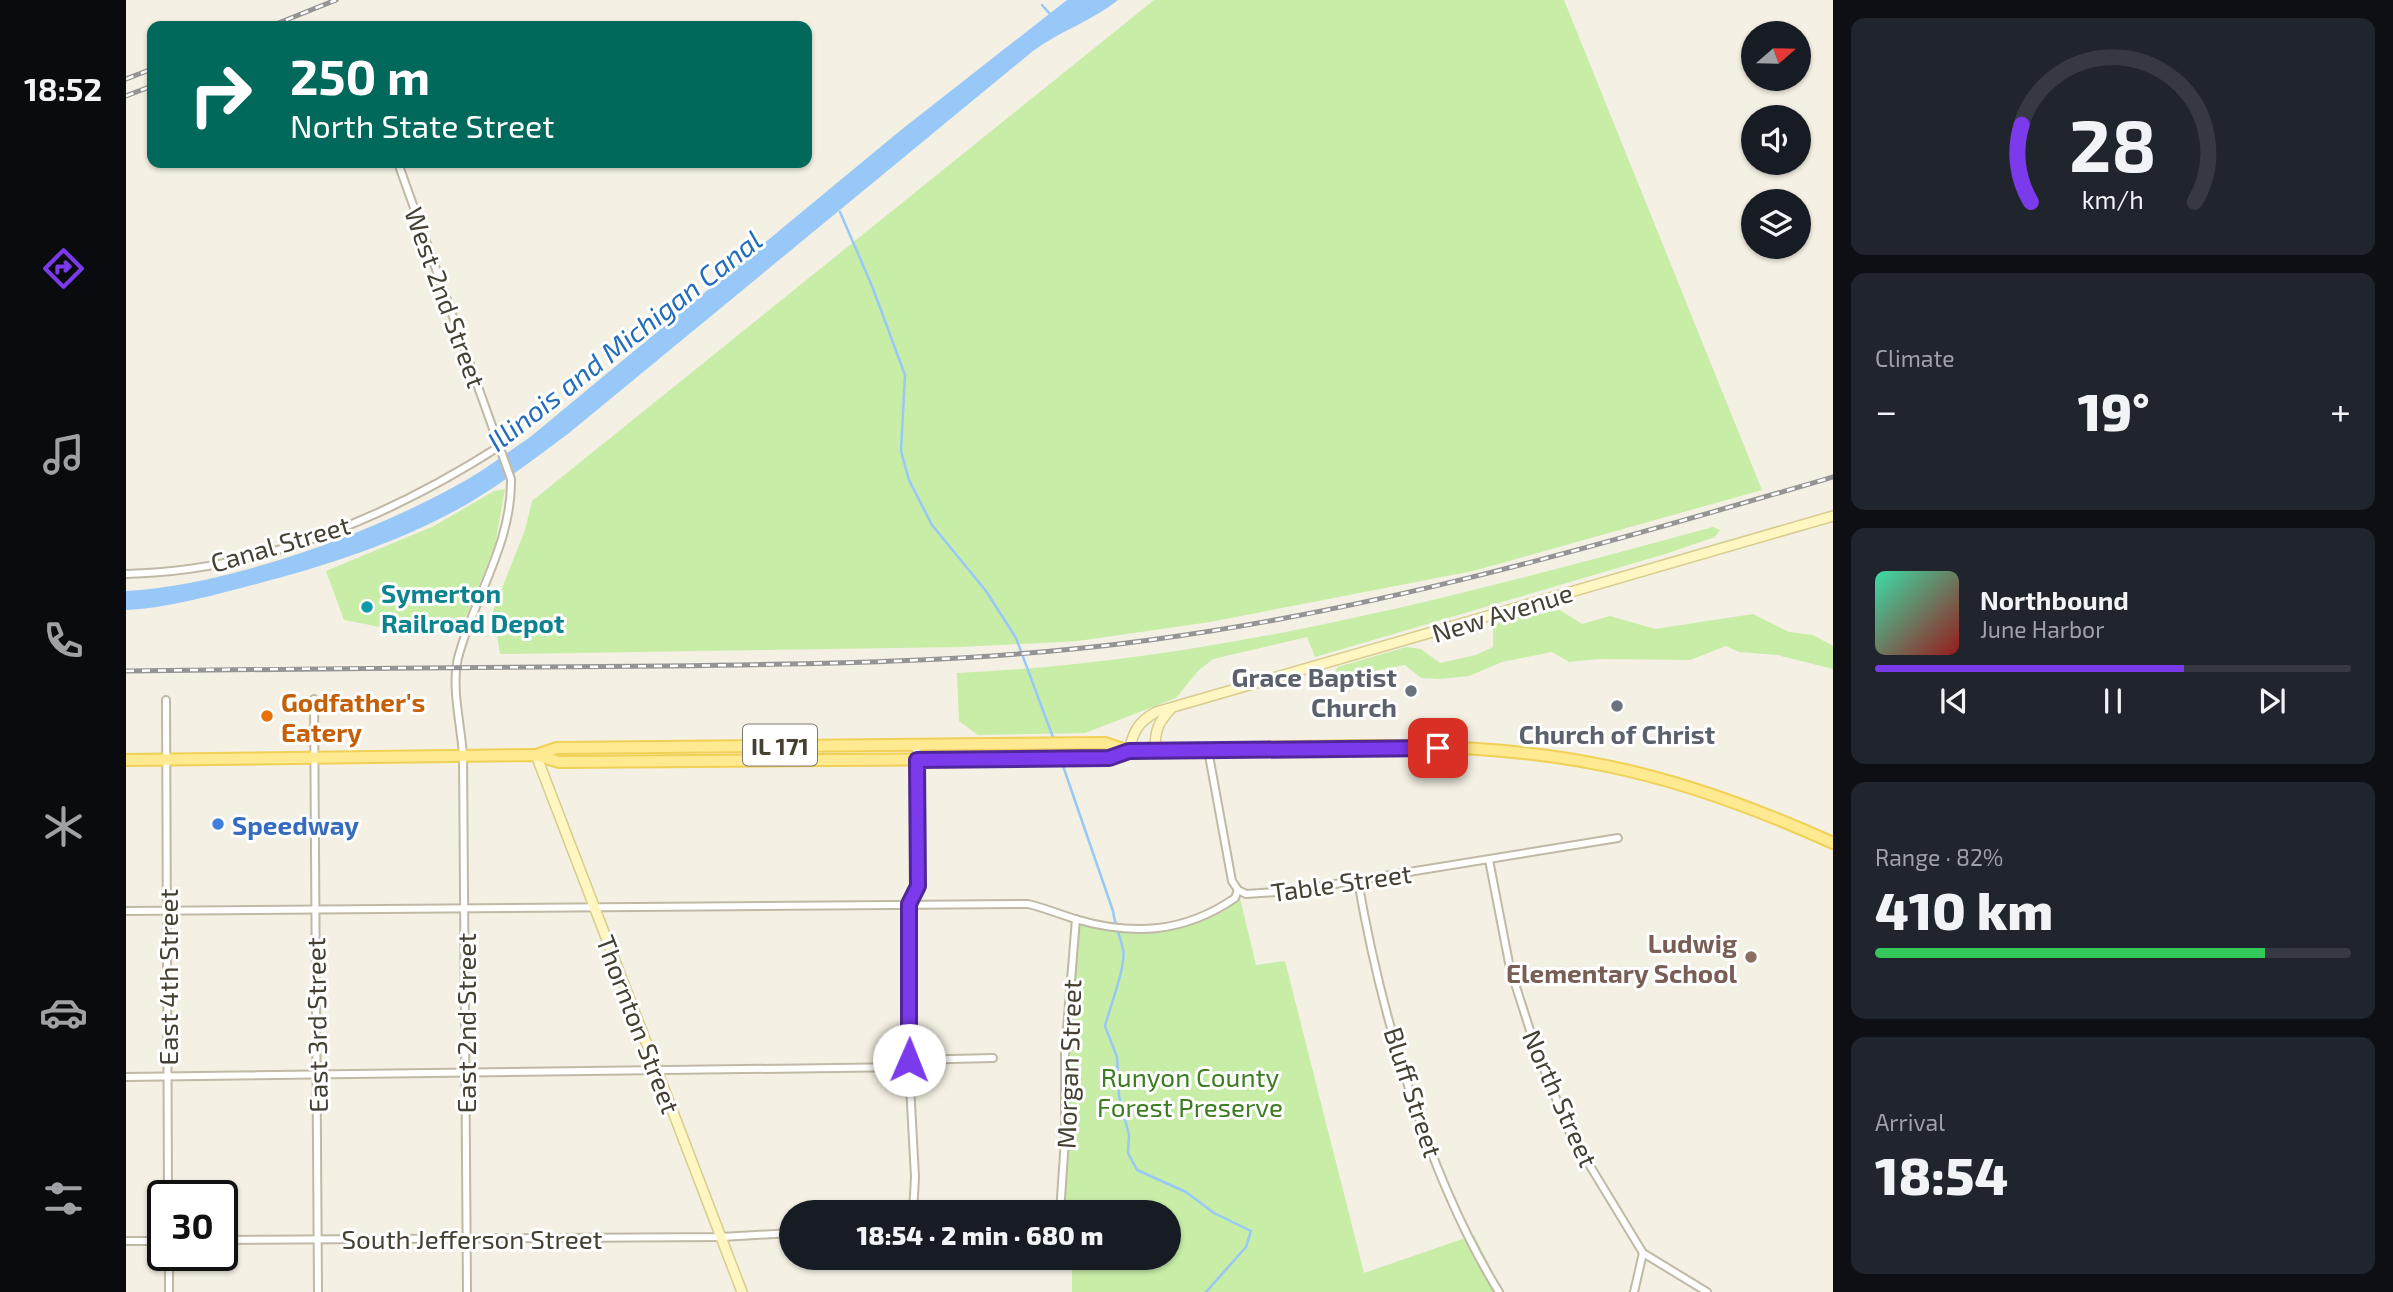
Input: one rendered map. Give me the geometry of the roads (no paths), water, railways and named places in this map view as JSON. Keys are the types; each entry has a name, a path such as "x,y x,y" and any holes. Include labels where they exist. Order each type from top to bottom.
{"main road":[{"name":"New Avenue","path":"1129,751 1133,732 1142,720 1156,712 1833,516"},
{"path":"1155,751 1155,733 1161,720 1171,709"},
{"name":"IL 171","path":"536,755 557,748 916,743 1086,742 1105,743 1129,751 1470,748 1574,760 1665,779 1706,792 1833,843"},
{"name":"IL 171","path":"126,760 463,755 536,755 558,762 1031,759 1109,758 1129,751"},
{"name":"Thornton Street","path":"536,755 743,1292"}],"street":[{"name":"West 2nd Street","path":"400,168 511,479 503,540 456,668 463,755"},
{"name":"Canal Street","path":"126,574 230,561 323,536 432,486 500,446"},
{"name":"East 3rd Street","path":"314,699 318,1292"},
{"name":"East 4th Street","path":"166,700 169,1180"},
{"path":"913,1200 915,1177 909,1064 909,904 918,886 916,743"},
{"path":"1208,750 1231,881 1238,890"},
{"name":"East 2nd Street","path":"463,755 467,1292"},
{"name":"Table Street","path":"126,911 1028,904 1076,919 1155,930 1176,927 1227,904 1235,898 1238,890 1246,894 1292,891 1618,838"},
{"name":"North Street","path":"1489,860 1510,968 1536,1049 1570,1133 1643,1253 1707,1292"},
{"name":"Bluff Street","path":"1358,881 1366,925 1414,1098 1460,1215 1499,1292"},
{"name":"Morgan Street","path":"1061,1200 1065,1055 1076,919"},
{"path":"126,1077 317,1074 466,1076 656,1072 909,1064 993,1058"},
{"name":"South Jefferson Street","path":"238,1240 721,1237 779,1234"},
{"path":"126,1241 147,1241"},
{"path":"1634,1292 1643,1253"},
{"path":"169,1271 169,1292"}],"water":[{"name":"Illinois and Michigan Canal","path":"1067,0 1118,0 1033,51 569,433 482,495 414,531 329,563 198,599 126,610 126,591 210,579 302,553 391,518 432,499 484,469 529,438 901,130"}],"waterway":[{"path":"1042,5 1050,14"},
{"path":"840,212 872,286 905,375 901,451 909,480 932,525 986,591 1016,638 1054,740"},
{"path":"1062,763 1113,911 1123,949 1120,976 1105,1026 1117,1057 1119,1096 1129,1135 1128,1153 1137,1170 1186,1192 1214,1213 1251,1231 1246,1247 1206,1292"}],"railway":[{"path":"284,21 336,0"},
{"path":"126,79 147,71"},
{"path":"126,96 147,88"},
{"path":"126,671 847,663 1090,647 1237,627 1409,592 1664,526 1833,477"}],"place":[{"name":"Symerton Railroad Depot","path":"367,607"},
{"name":"Grace Baptist Church","path":"1411,691"},
{"name":"Church of Christ","path":"1617,706"},
{"name":"Godfather's Eatery","path":"267,716"},
{"name":"Speedway","path":"218,824"},
{"name":"Ludwig Elementary School","path":"1751,957"}],"park label":[{"name":"Runyon County Forest Preserve","path":"1190,1091"}]}
